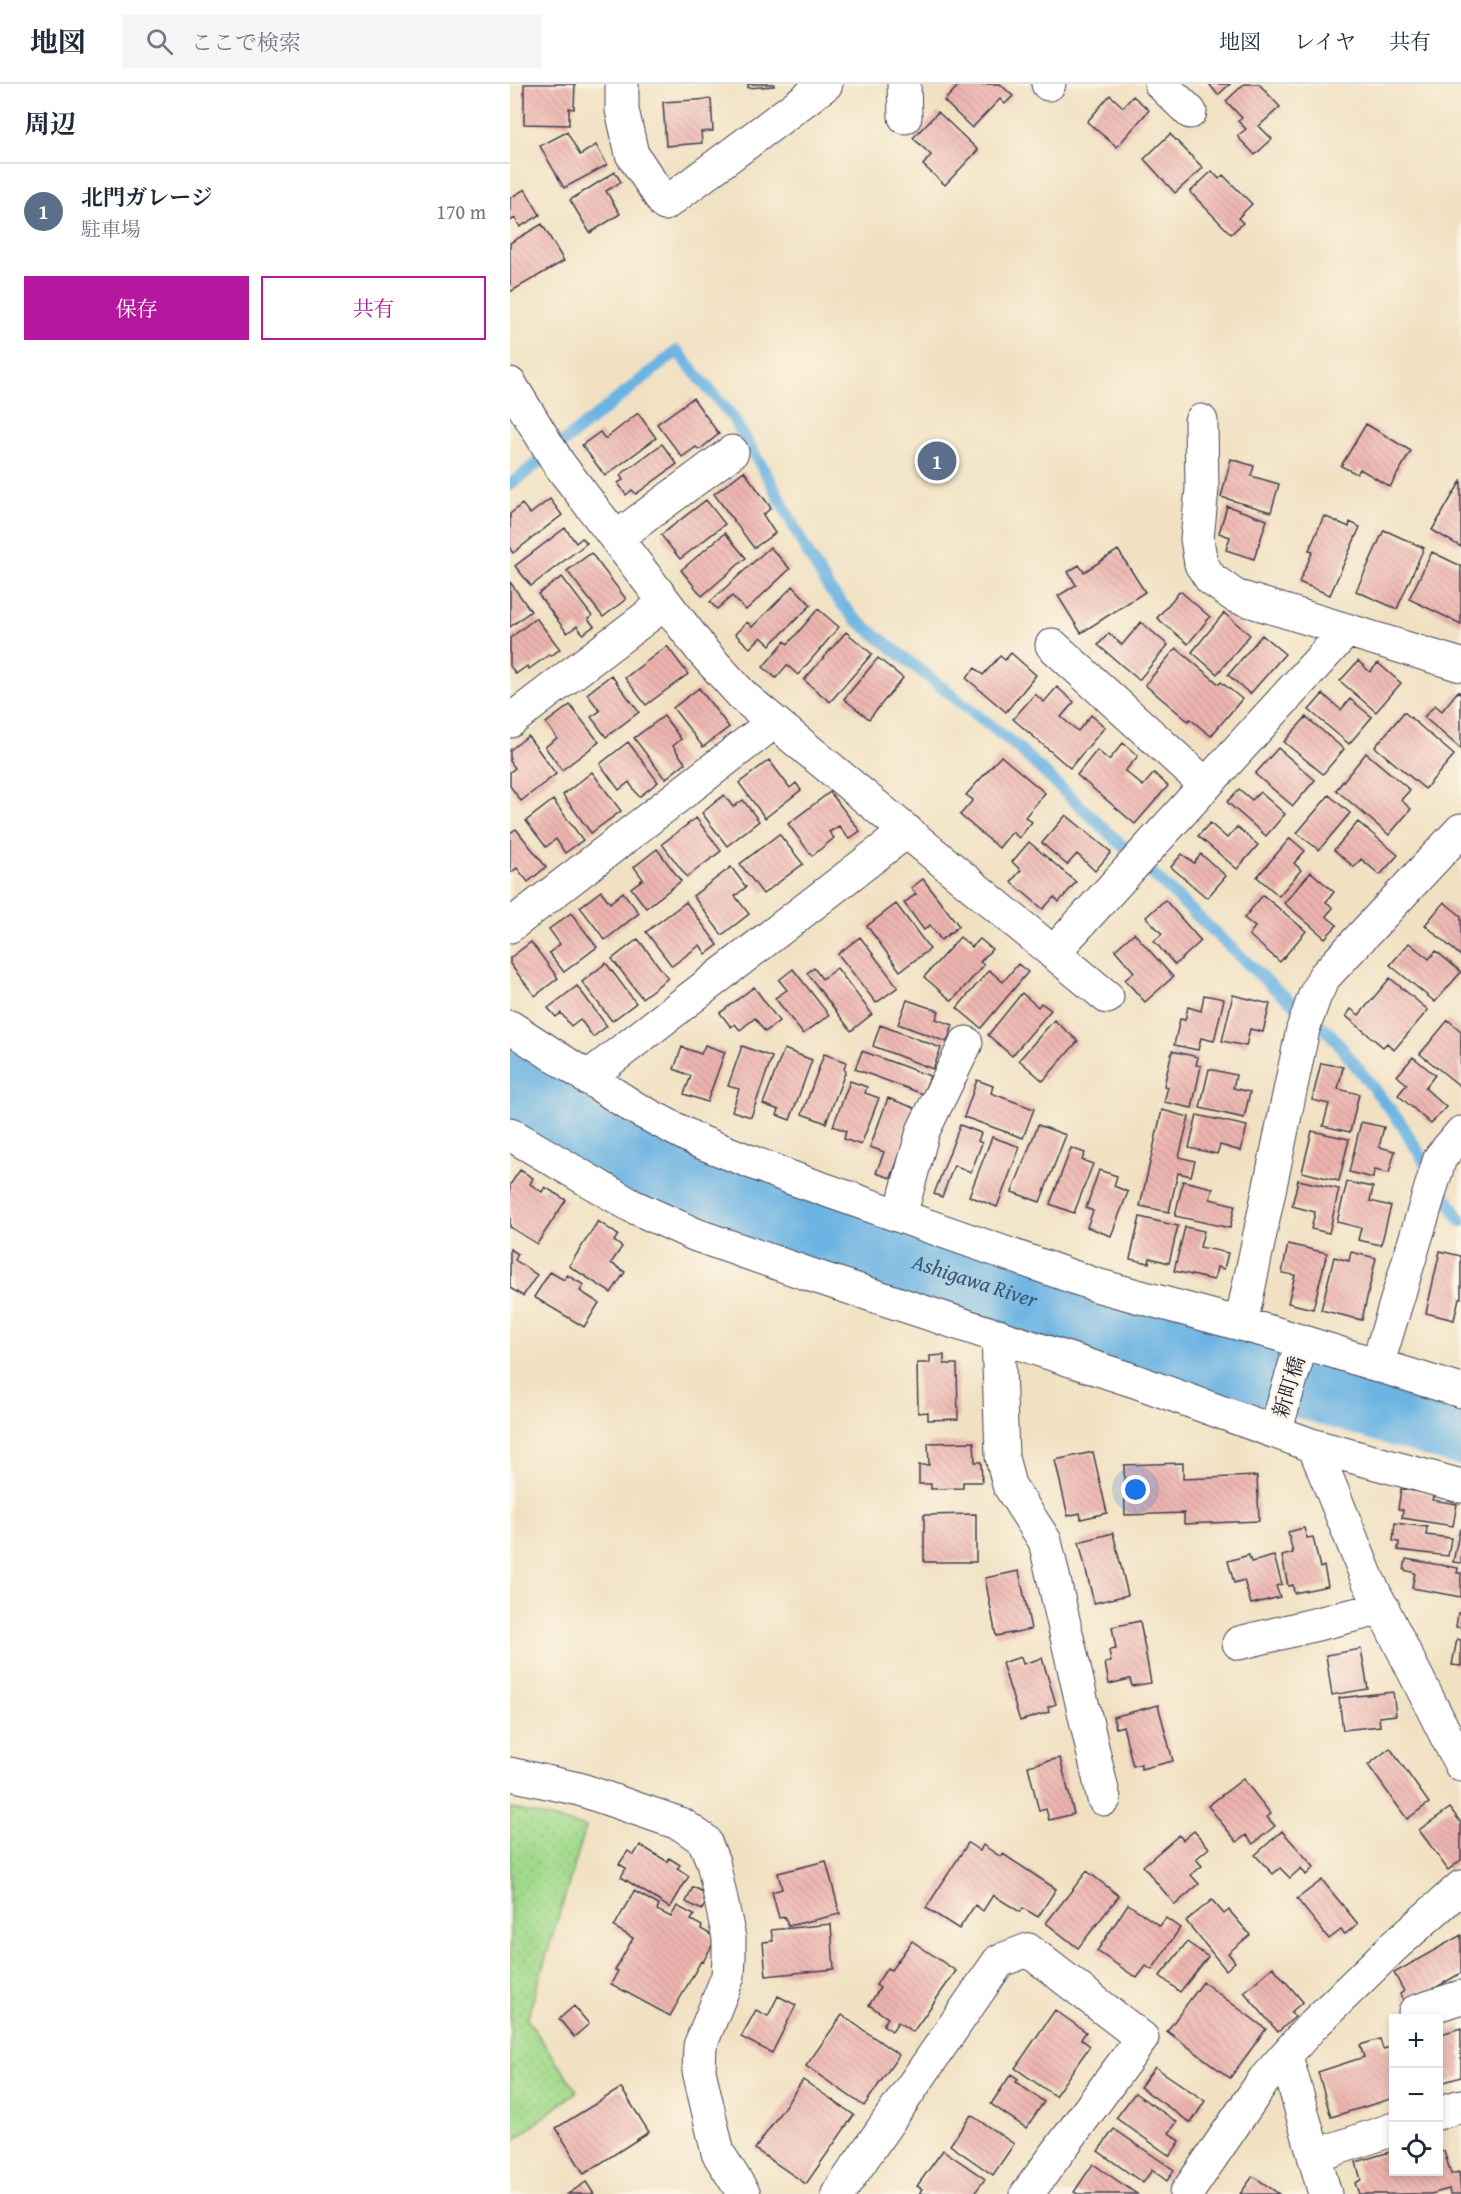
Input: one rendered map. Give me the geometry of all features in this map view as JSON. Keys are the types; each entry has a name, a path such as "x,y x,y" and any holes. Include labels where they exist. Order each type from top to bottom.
{"street":[{"path":"622,84 622,110 632,154 665,204 826,84"},
{"path":"904,84 905,117"},
{"path":"1161,84 1190,112"},
{"path":"510,384 559,464 704,653 744,697 1107,997"},
{"path":"1201,421 1202,489 1197,539 1201,564 1211,579 1234,596 1461,665"},
{"path":"616,538 732,452"},
{"path":"510,720 665,603"},
{"path":"1053,953 1347,630"},
{"path":"1052,645 1206,785"},
{"path":"510,926 774,722"},
{"path":"1241,1324 1303,1029 1315,995 1324,977 1461,830"},
{"path":"587,1078 906,831"},
{"path":"510,1027 634,1108 698,1141 789,1177 1096,1285 1241,1324 1461,1391"},
{"path":"900,1216 923,1131 966,1043"},
{"path":"1377,1366 1440,1158 1461,1133"},
{"path":"510,1134 632,1206 696,1234 1135,1381 1314,1446 1461,1486"},
{"path":"998,1335 1002,1457 1009,1485 1045,1541 1104,1799"},
{"name":"新町橋","path":"1275,1432 1302,1342"},
{"path":"1314,1446 1368,1580 1461,1766"},
{"path":"1239,1643 1383,1608"},
{"path":"510,1774 589,1792 681,1824 704,1840 713,1862 729,1938 729,1957 728,1976 700,2046 699,2071 718,2153 744,2194"},
{"path":"1185,2194 1264,2080 1311,2027 1393,1947 1461,1887"},
{"path":"838,2194 999,1961 1028,1950 1142,2038 1027,2194"},
{"path":"1415,2012 1461,1997"},
{"path":"1286,2056 1325,2194"},
{"path":"1443,2111 1461,2106"},
{"path":"1314,2156 1389,2131"}],"green space":[{"path":"510,1808 586,1827 527,2019 577,2091 510,2144"}],"building":[{"path":"524,84 575,84 574,109 569,108 569,125 524,124"},
{"path":"748,84 774,84 774,86 748,88"},
{"path":"960,84 1000,84 1013,96 1005,104 1000,99 972,128 944,101"},
{"path":"1209,84 1230,84 1218,95"},
{"path":"1244,84 1259,84 1280,107 1259,126 1272,139 1255,155 1237,136 1246,129 1238,121 1242,118 1226,101"},
{"path":"1110,95 1123,107 1133,96 1149,110 1117,147 1087,122"},
{"path":"711,99 713,131 701,132 702,143 666,146 663,102"},
{"path":"938,112 978,150 945,185 923,165 931,155 913,138"},
{"path":"567,132 580,155 596,145 607,165 564,188 540,146"},
{"path":"1170,134 1203,168 1175,193 1144,159"},
{"path":"1212,171 1219,179 1223,175 1252,204 1238,218 1243,223 1231,234 1190,192"},
{"path":"615,172 621,182 606,191 620,214 590,233 570,200"},
{"path":"525,189 540,215 520,227 515,218 510,221 510,198"},
{"path":"542,224 564,261 510,292 510,243"},
{"path":"693,398 719,434 699,450 696,447 682,457 657,424"},
{"path":"638,413 656,438 605,476 582,445 600,432 605,439"},
{"path":"1366,424 1411,451 1390,487 1360,469 1357,474 1341,466"},
{"path":"662,444 677,464 636,494 632,490 626,495 618,483 623,480 620,475"},
{"path":"1231,459 1254,466 1251,476 1279,484 1271,512 1221,497"},
{"path":"744,471 771,508 763,515 775,533 754,548 714,494"},
{"path":"1461,481 1461,547 1432,530"},
{"path":"550,499 562,515 513,553 510,549 510,514 522,504 530,514"},
{"path":"706,500 725,524 680,559 661,535"},
{"path":"1227,506 1267,520 1254,559 1226,550 1230,537 1219,533"},
{"path":"1324,516 1349,527 1350,522 1360,527 1330,595 1299,582 1313,551 1309,550"},
{"path":"565,528 576,543 582,538 587,543 531,586 515,566"},
{"path":"1384,530 1424,548 1397,609 1356,591"},
{"path":"725,533 746,558 702,596 681,570"},
{"path":"770,547 790,569 746,610 732,596 717,609 710,602"},
{"path":"1118,550 1145,592 1081,633 1058,596 1076,585 1068,572 1079,565 1084,572"},
{"path":"1432,552 1461,566 1461,624 1409,599"},
{"path":"591,553 626,599 603,617 567,571"},
{"path":"562,577 592,616 588,619 594,626 583,634 577,626 567,633 538,594"},
{"path":"510,582 531,611 510,627"},
{"path":"793,586 811,605 770,645 761,637 750,648 735,634 747,622 752,627"},
{"path":"1180,591 1210,617 1188,644 1157,618"},
{"path":"818,609 839,627 798,675 787,665 776,678 763,667 785,641 788,644"},
{"path":"1224,613 1250,635 1217,674 1192,652"},
{"path":"536,618 560,649 529,669 527,666 516,674 510,666 510,638"},
{"path":"1141,622 1168,645 1139,680 1098,645 1109,633 1122,645"},
{"path":"846,632 872,654 830,702 804,680"},
{"path":"1262,635 1285,654 1250,694 1228,675"},
{"path":"667,646 688,674 646,705 625,678"},
{"path":"1176,648 1219,684 1221,682 1242,699 1211,736 1190,719 1188,721 1145,685"},
{"path":"1011,653 1036,675 1006,712 966,678 975,668 983,675 1000,656 1005,660"},
{"path":"878,658 903,678 869,719 844,699"},
{"path":"1358,661 1370,672 1378,663 1401,683 1376,712 1340,681"},
{"path":"611,675 639,712 606,737 591,717 600,711 587,694"},
{"path":"1057,687 1074,702 1061,717 1078,731 1091,715 1105,727 1070,768 1013,719 1035,694 1044,702"},
{"path":"699,688 729,727 703,747 673,708"},
{"path":"1458,691 1461,694 1461,749 1424,717 1435,705 1442,711"},
{"path":"1323,694 1341,710 1350,699 1372,717 1349,744 1309,710"},
{"path":"570,705 599,742 562,770 545,747 557,738 546,723"},
{"path":"1404,712 1454,755 1425,789 1375,747"},
{"path":"664,716 681,739 673,746 685,763 665,779 634,738"},
{"path":"1306,717 1344,749 1323,774 1284,742"},
{"path":"528,736 556,774 521,801 510,786 510,772 515,768 510,761 510,750"},
{"path":"628,742 658,782 639,797 629,782 619,790 600,764"},
{"path":"1123,743 1138,756 1125,771 1143,786 1154,773 1168,786 1135,824 1077,775 1097,750 1109,760"},
{"path":"1278,748 1315,780 1293,806 1255,774"},
{"path":"1366,753 1410,790 1401,800 1411,809 1389,835 1336,790"},
{"path":"1001,756 1045,793 1025,817 1032,822 1019,838 1012,832 999,848 960,815 973,800 966,795"},
{"path":"769,760 790,788 796,783 801,790 765,818 739,783"},
{"path":"592,772 621,811 591,833 563,795"},
{"path":"1239,789 1252,800 1260,792 1285,814 1266,836 1227,802"},
{"path":"830,792 860,831 849,839 839,826 829,832 834,838 812,856 788,824"},
{"path":"724,795 733,807 743,800 759,821 727,846 702,813"},
{"path":"1329,795 1350,813 1319,850 1297,833"},
{"path":"553,800 583,840 565,853 556,839 546,847 526,821"},
{"path":"1066,815 1111,852 1095,871 1077,854 1067,865 1042,843"},
{"path":"696,818 721,851 687,877 662,844"},
{"path":"1358,822 1398,855 1380,875 1361,859 1354,867 1334,850"},
{"path":"1210,823 1227,838 1237,827 1258,845 1237,869 1198,836"},
{"path":"516,829 546,867 528,882 517,868 510,873 510,833"},
{"path":"779,834 803,864 763,894 740,864"},
{"path":"1290,838 1305,851 1294,863 1301,870 1279,896 1257,877"},
{"path":"1029,842 1076,882 1059,902 1054,897 1043,909 1011,882 1021,870 1012,862"},
{"path":"657,849 681,881 646,908 631,888 643,879 634,867"},
{"path":"1182,854 1194,863 1201,854 1226,876 1207,898 1171,867"},
{"path":"731,867 746,887 735,896 749,914 722,935 693,896"},
{"path":"1311,872 1334,892 1326,902 1333,908 1326,916 1337,925 1325,938 1284,903"},
{"path":"923,879 959,926 941,940 930,925 924,930 904,903 916,894 911,888"},
{"path":"601,891 610,903 623,892 639,913 605,940 580,907"},
{"path":"1263,895 1306,931 1280,962 1249,935 1255,927 1244,918"},
{"path":"1165,900 1201,941 1175,965 1154,941 1162,934 1146,917"},
{"path":"686,902 718,945 706,954 700,945 672,966 646,932"},
{"path":"1444,902 1461,916 1461,956 1425,925"},
{"path":"896,904 930,949 900,971 867,926"},
{"path":"571,913 597,947 564,972 549,953 560,944 549,929"},
{"path":"1134,933 1173,977 1145,1002 1125,980 1134,972 1115,950"},
{"path":"860,937 898,987 876,1003 838,954"},
{"path":"960,937 972,947 980,939 992,949 980,962 984,965 952,1001 924,977"},
{"path":"638,939 668,978 642,998 612,959"},
{"path":"531,942 558,978 535,996 510,964 510,958"},
{"path":"1409,943 1429,959 1436,951 1461,972 1435,1002 1390,965"},
{"path":"606,963 636,1003 612,1021 582,982"},
{"path":"1018,964 1028,972 981,1028 957,1008 989,970 1003,982"},
{"path":"814,968 822,979 837,968 872,1014 851,1031 807,973"},
{"path":"793,969 829,1015 803,1034 775,998 787,990 779,980"},
{"path":"1390,978 1428,1010 1394,1050 1387,1043 1383,1047 1346,1016 1351,1009 1359,1015"},
{"path":"577,986 607,1026 593,1037 580,1019 571,1026 561,1013 556,1017 548,1008"},
{"path":"754,987 779,1021 765,1032 755,1018 740,1030 735,1024 731,1027 720,1013"},
{"path":"1022,993 1038,1007 1041,1003 1051,1010 1012,1056 988,1035"},
{"path":"1204,995 1224,999 1214,1041 1201,1038 1198,1050 1174,1045 1180,1019 1185,1020 1188,1007 1201,1011"},
{"path":"1233,995 1270,1004 1263,1032 1250,1029 1246,1046 1222,1041"},
{"path":"907,1000 939,1011 936,1019 953,1025 947,1042 898,1024"},
{"path":"1054,1020 1078,1041 1043,1081 1019,1060"},
{"path":"1448,1020 1461,1031 1460,1086 1420,1054"},
{"path":"880,1025 941,1048 933,1069 873,1046"},
{"path":"705,1045 725,1052 707,1102 684,1094 691,1076 674,1069 682,1047 701,1054"},
{"path":"742,1046 772,1057 751,1117 732,1111 739,1089 728,1086"},
{"path":"784,1049 812,1060 790,1120 777,1115 779,1110 763,1104"},
{"path":"862,1051 930,1076 923,1094 855,1069"},
{"path":"1172,1051 1198,1057 1196,1065 1201,1066 1192,1108 1164,1102 1168,1087 1164,1086"},
{"path":"824,1054 846,1062 844,1069 846,1070 826,1123 802,1114"},
{"path":"1413,1057 1435,1075 1425,1088 1446,1107 1431,1124 1398,1095 1407,1084 1397,1076"},
{"path":"1321,1063 1343,1067 1338,1089 1359,1094 1350,1132 1323,1126 1329,1104 1312,1100"},
{"path":"1209,1069 1236,1075 1233,1088 1250,1092 1244,1118 1200,1108"},
{"path":"977,1080 993,1086 991,1093 1034,1109 1023,1138 964,1117"},
{"path":"850,1081 867,1087 865,1093 879,1098 861,1145 844,1139 846,1131 833,1126"},
{"path":"888,1098 917,1109 891,1178 876,1173 884,1152 870,1147"},
{"path":"1162,1110 1189,1117 1179,1157 1195,1161 1191,1176 1178,1173 1169,1212 1140,1206"},
{"path":"1197,1115 1247,1126 1241,1151 1220,1145 1217,1154 1189,1148"},
{"path":"1361,1122 1384,1127 1379,1147 1395,1151 1389,1173 1374,1170 1373,1178 1349,1172"},
{"path":"960,1125 981,1133 978,1141 982,1143 971,1172 954,1165 942,1197 934,1194"},
{"path":"1038,1125 1066,1135 1040,1202 1012,1192"},
{"path":"1312,1131 1349,1139 1339,1181 1302,1172"},
{"path":"992,1137 1020,1147 997,1207 969,1196"},
{"path":"1071,1148 1085,1153 1082,1160 1093,1164 1074,1213 1050,1204"},
{"path":"520,1170 533,1178 530,1184 542,1192 545,1187 566,1200 537,1244 510,1227 510,1185"},
{"path":"1099,1170 1117,1176 1114,1186 1128,1192 1111,1236 1087,1227 1093,1211 1086,1208"},
{"path":"1298,1180 1339,1189 1329,1233 1311,1229 1315,1212 1292,1206"},
{"path":"1183,1181 1213,1188 1210,1199 1235,1205 1230,1228 1175,1216"},
{"path":"1347,1182 1373,1187 1370,1201 1391,1206 1381,1245 1358,1240 1361,1228 1337,1222"},
{"path":"1140,1217 1178,1226 1169,1263 1150,1258 1149,1263 1130,1259"},
{"path":"598,1221 618,1235 614,1241 622,1247 611,1263 625,1272 611,1293 569,1266"},
{"path":"1185,1227 1204,1231 1200,1247 1228,1253 1224,1269 1217,1267 1214,1280 1174,1271"},
{"path":"1288,1244 1327,1253 1313,1309 1288,1303 1295,1275 1282,1273"},
{"path":"510,1249 518,1254 515,1260 537,1275 523,1296 510,1288"},
{"path":"1440,1251 1461,1256 1461,1298 1459,1298 1454,1320 1426,1313"},
{"path":"1351,1252 1376,1258 1362,1320 1321,1310 1334,1257 1349,1261"},
{"path":"550,1272 564,1280 567,1275 584,1285 580,1291 599,1303 584,1327 534,1297"},
{"path":"944,1355 944,1364 957,1364 958,1419 928,1420 928,1412 918,1413 917,1363 930,1363 930,1356"},
{"path":"974,1442 975,1462 981,1462 982,1482 963,1482 963,1488 931,1489 931,1484 919,1484 919,1465 929,1465 928,1443"},
{"path":"1093,1452 1107,1513 1081,1519 1080,1513 1068,1516 1055,1460"},
{"path":"1183,1463 1183,1479 1257,1476 1259,1521 1184,1524 1184,1513 1125,1515 1124,1465"},
{"path":"1401,1489 1434,1494 1432,1500 1457,1504 1453,1526 1402,1518 1403,1510 1398,1509"},
{"path":"976,1514 976,1562 924,1562 924,1515"},
{"path":"1395,1523 1427,1527 1426,1535 1451,1538 1448,1556 1398,1550 1399,1542 1393,1541"},
{"path":"1304,1528 1307,1538 1313,1537 1320,1568 1324,1566 1328,1586 1294,1593 1293,1585 1288,1586 1282,1556 1293,1553 1288,1532"},
{"path":"1461,1529 1461,1563 1453,1562"},
{"path":"1113,1533 1128,1595 1094,1603 1079,1542"},
{"path":"1249,1555 1251,1562 1274,1556 1282,1584 1276,1586 1280,1597 1251,1604 1244,1580 1234,1583 1228,1561"},
{"path":"1406,1559 1458,1568 1457,1573 1461,1573 1461,1597 1412,1588 1415,1573 1404,1570"},
{"path":"1019,1571 1031,1629 996,1636 985,1578"},
{"path":"1458,1613 1461,1613 1461,1628 1456,1627"},
{"path":"1140,1621 1151,1683 1132,1686 1130,1679 1109,1684 1105,1663 1111,1662 1109,1650 1116,1649 1112,1627"},
{"path":"1457,1639 1461,1640 1461,1666 1452,1665"},
{"path":"1361,1649 1368,1689 1332,1695 1326,1655"},
{"path":"1021,1657 1023,1664 1042,1658 1056,1704 1048,1707 1049,1712 1020,1721 1002,1663"},
{"path":"1393,1692 1396,1715 1379,1717 1380,1726 1343,1730 1339,1698"},
{"path":"1158,1705 1173,1761 1141,1769 1141,1764 1133,1766 1123,1726 1116,1728 1113,1717"},
{"path":"1390,1748 1429,1803 1407,1819 1368,1765"},
{"path":"1060,1758 1074,1814 1049,1820 1046,1809 1039,1811 1028,1766"},
{"path":"1243,1779 1271,1814 1267,1817 1275,1826 1253,1844 1246,1835 1237,1842 1208,1806"},
{"path":"1450,1808 1461,1823 1461,1860 1448,1870 1419,1830"},
{"path":"1194,1831 1209,1848 1196,1859 1202,1866 1191,1875 1199,1884 1175,1905 1143,1866 1179,1835 1183,1840"},
{"path":"1282,1831 1314,1867 1306,1875 1301,1868 1290,1878 1280,1868 1273,1874 1255,1855"},
{"path":"968,1843 980,1851 983,1845 1001,1857 1003,1854 1056,1889 1038,1917 1023,1908 1020,1912 993,1895 983,1911 975,1905 959,1929 926,1908"},
{"path":"640,1845 668,1862 669,1858 680,1865 677,1869 689,1876 670,1908 621,1877 626,1868 619,1864 628,1851 634,1855"},
{"path":"826,1861 840,1914 788,1926 785,1917 779,1918 772,1892 782,1889 778,1873"},
{"path":"1087,1871 1119,1896 1078,1948 1046,1923"},
{"path":"1322,1880 1358,1924 1345,1934 1341,1930 1329,1939 1297,1899"},
{"path":"693,1887 709,1895 702,1910 686,1902"},
{"path":"634,1891 659,1905 657,1910 671,1917 677,1906 694,1915 691,1920 716,1938 670,2016 611,1984 618,1971 615,1970 633,1938 614,1927"},
{"path":"1212,1900 1224,1914 1229,1910 1250,1935 1228,1953 1235,1962 1226,1970 1186,1921"},
{"path":"1128,1904 1160,1926 1166,1918 1180,1928 1152,1970 1146,1966 1137,1978 1097,1951"},
{"path":"831,1924 834,1969 766,1976 763,1942 773,1941 771,1930"},
{"path":"1461,1935 1461,1973 1428,1992 1409,2011 1400,1994 1404,1991 1394,1973"},
{"path":"912,1941 956,1971 913,2032 898,2022 892,2031 883,2025 888,2018 869,2005 880,1988 876,1985 887,1968 891,1970"},
{"path":"1187,1942 1208,1957 1180,1992 1160,1976"},
{"path":"1273,1967 1303,2002 1291,2012 1295,2017 1278,2032 1244,1992"},
{"path":"1203,1982 1266,2029 1230,2078 1167,2031"},
{"path":"778,1996 796,2005 772,2053 741,2037 756,2010 768,2016"},
{"path":"574,2006 589,2024 574,2037 559,2019"},
{"path":"1055,2010 1086,2032 1081,2039 1090,2046 1055,2096 1015,2068"},
{"path":"842,2015 899,2055 864,2106 806,2066"},
{"path":"1461,2028 1461,2077 1443,2082 1443,2068 1443,2033"},
{"path":"1380,2039 1383,2049 1389,2047 1389,2100 1331,2117 1318,2072 1364,2057 1360,2045"},
{"path":"1155,2067 1205,2101 1191,2123 1140,2087"},
{"path":"1011,2074 1018,2079 1016,2082 1044,2102 1026,2128 991,2104"},
{"path":"803,2080 854,2115 806,2184 755,2149"},
{"path":"621,2088 649,2132 584,2174 556,2128"},
{"path":"1135,2093 1177,2122 1169,2133 1180,2141 1170,2156 1116,2118"},
{"path":"971,2115 1014,2144 993,2175 950,2145"},
{"path":"1114,2129 1174,2170 1167,2181 1152,2170 1143,2183 1098,2151"},
{"path":"943,2150 985,2179 974,2194 919,2194 922,2189 917,2186"},
{"path":"1443,2151 1451,2174 1459,2172 1461,2194 1450,2194 1449,2189 1431,2194 1359,2194 1355,2183 1361,2180 1356,2162 1389,2152 1389,2176 1443,2176"},
{"path":"1093,2164 1137,2194 1078,2194 1074,2192"},
{"path":"1253,2176 1279,2194 1240,2194"},
{"path":"586,2182 594,2194 568,2194"}],"waterway":[{"path":"510,485 677,351 733,418 771,482 808,554 830,590 854,618 1016,746 1274,988 1330,1033 1400,1122 1461,1221"},
{"name":"Ashigawa River","path":"510,1087 653,1176 1049,1304 1461,1428"}],"place":[{"name":"北門ガレージ","path":"937,461"}]}
